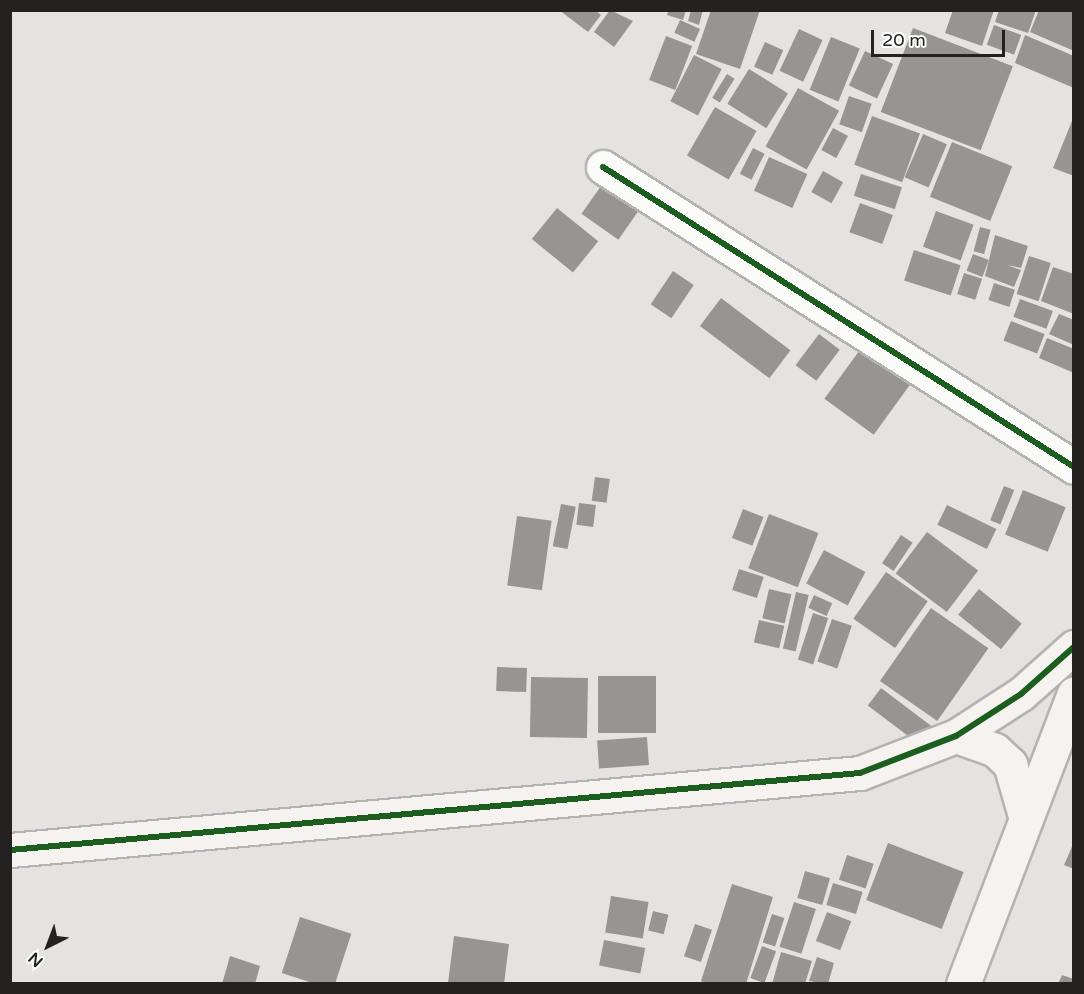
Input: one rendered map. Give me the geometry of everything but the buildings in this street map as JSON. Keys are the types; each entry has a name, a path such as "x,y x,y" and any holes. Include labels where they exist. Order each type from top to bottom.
{"street":[{"path":"603,167 1074,467"},
{"path":"10,850 860,773 956,736 1021,694 1074,647"},
{"path":"963,984 1074,694"},
{"path":"956,736 995,750 1010,764 1026,819"}],"cycle path":[{"path":"603,167 1074,467"},
{"path":"10,850 860,773 956,736 1021,694 1074,647"}]}
